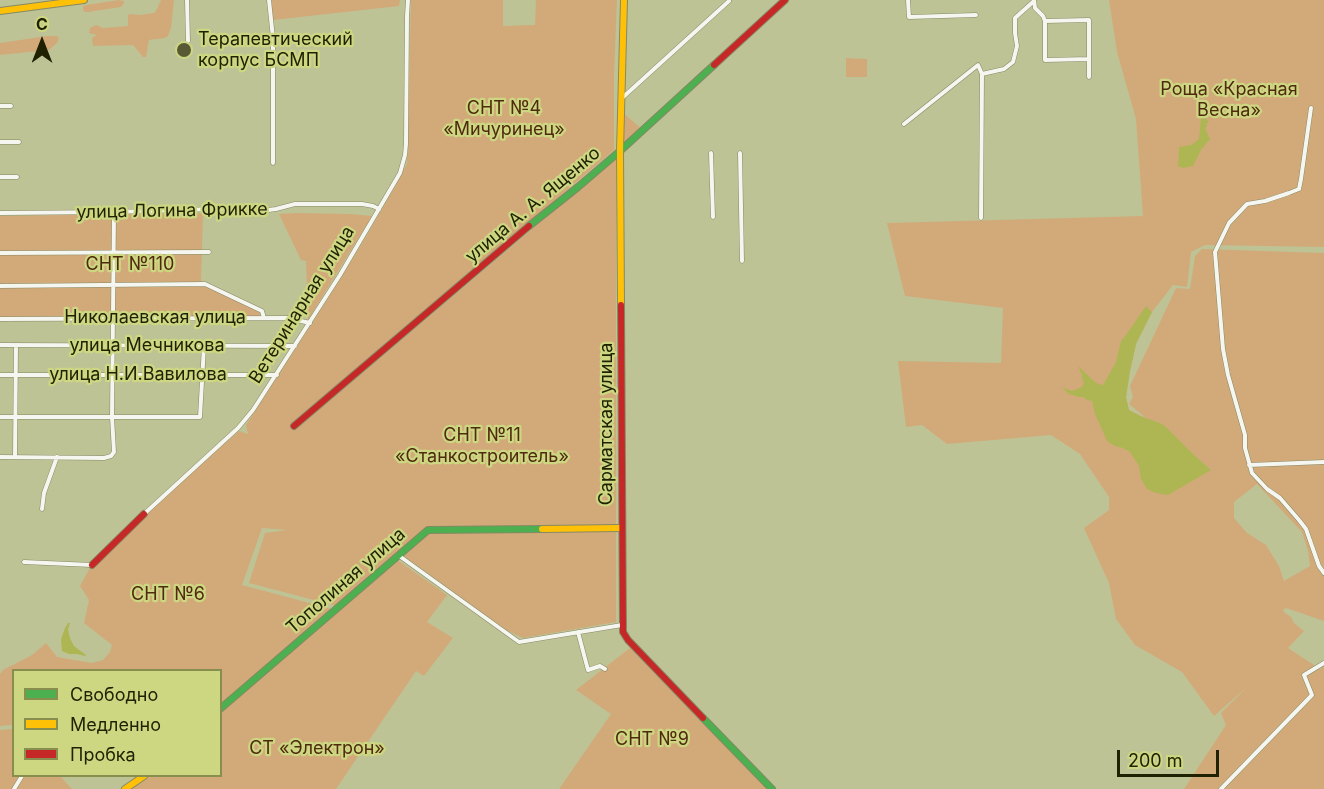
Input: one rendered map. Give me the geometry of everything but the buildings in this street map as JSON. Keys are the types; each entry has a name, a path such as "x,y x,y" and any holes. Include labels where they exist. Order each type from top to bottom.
{"street":[{"path":"29,6 62,0"},
{"path":"0,10 84,0"},
{"path":"187,0 188,41"},
{"path":"269,0 273,38 273,163"},
{"name":"Ветеринарная улица","path":"92,565 245,421 340,275 400,173 405,155 408,0"},
{"name":"Сарматская улица","path":"622,625 620,151 624,0"},
{"name":"улица А. А. Ященко","path":"294,426 620,151 785,0"},
{"path":"908,0 909,17 976,15"},
{"path":"621,100 729,1"},
{"path":"1034,1 1035,8 1045,21 1045,60 1089,59"},
{"path":"982,74 1004,69 1013,62 1017,46 1016,18 1034,1"},
{"path":"1045,21 1089,20 1089,77"},
{"path":"904,124 978,65 982,74 981,218"},
{"path":"0,106 11,106"},
{"path":"1311,108 1299,189 1265,201 1247,204 1229,223 1215,252 1223,349 1245,435 1249,465 1252,473 1267,489 1280,498 1306,529 1319,566 1324,573"},
{"path":"0,142 19,142"},
{"path":"711,153 713,217"},
{"path":"740,153 742,261"},
{"path":"0,177 17,177"},
{"name":"улица Логина Фрикке","path":"0,213 240,208 261,211 295,204 362,204 379,209"},
{"path":"0,458 105,458 114,452 112,417 114,212"},
{"path":"0,253 209,252"},
{"path":"0,286 205,284 262,311 264,318"},
{"name":"Николаевская улица","path":"0,319 288,318 310,323"},
{"name":"улица Мечникова","path":"0,345 295,346"},
{"path":"15,457 16,345"},
{"path":"0,417 200,417 204,346"},
{"name":"улица Н.И.Вавилова","path":"0,375 276,375"},
{"path":"42,509 44,494 57,458"},
{"path":"1249,465 1324,462"},
{"name":"Тополиная улица","path":"222,707 428,530 620,528"},
{"path":"398,555 519,642 622,625 628,640 772,789"},
{"path":"24,562 92,565"},
{"path":"578,632 588,670 600,666 605,669"},
{"path":"1221,789 1312,695 1304,675 1324,663"},
{"path":"125,789 143,777"}],"green space":[{"path":"161,0 174,0 171,28 165,38 149,40 146,57 143,57 133,45 93,46 92,38 97,35 89,33 90,28 96,25 103,28 128,26 128,15 154,13"},
{"path":"271,0 400,0 399,6 273,20"},
{"path":"411,0 503,0 503,26 535,25 536,0 617,0 614,150 293,424 301,425 616,158 616,622 523,638 506,630 398,552 337,606 249,583 265,533 287,530 262,528 242,585 332,609 237,696 396,559 447,595 427,622 453,638 424,676 416,671 336,789 121,789 136,777 222,777 222,669 12,669 12,725 0,726 0,674 3,670 32,655 46,643 57,657 92,663 103,660 110,652 112,645 84,623 89,600 80,586 92,564 155,503 239,431 248,434 246,425 361,245 407,164"},
{"name":"Роща «Красная Весна»","path":"1109,0 1324,0 1324,247 1205,245 1191,252 1187,287 1173,285 1152,312 1136,344 1126,397 1129,410 1146,418 1129,404 1133,397 1130,386 1176,288 1190,289 1195,256 1202,249 1324,253 1324,621 1286,608 1283,610 1304,631 1288,648 1320,669 1324,666 1324,789 1184,789 1226,725 1221,713 1247,687 1214,716 1182,672 1135,645 1116,619 1109,583 1084,528 1109,510 1109,497 1080,454 1051,435 947,444 922,425 906,427 898,361 1001,363 1003,308 905,296 887,223 1143,216 1136,119 1117,52","holes":["1257,484 1302,532 1310,566 1284,581 1279,566 1266,545 1247,533 1234,518 1234,502"]},
{"path":"124,1 121,7 88,12 83,10 83,6 86,5"},
{"path":"47,36 59,38 49,50 0,55 0,43"},
{"path":"846,58 867,59 867,77 846,77"},
{"path":"622,112 642,129 624,143 622,140"},
{"name":"СНТ №110","path":"203,213 201,281 260,312 259,316 0,317 0,216"},
{"path":"279,214 372,216 308,320 306,261 301,260"},
{"name":"СНТ №9","path":"630,648 767,789 559,789 611,714 576,690"},
{"path":"12,729 12,777 61,777 72,789 0,789 0,730"}],"shaded area":[{"path":"1202,107 1207,107 1208,113 1205,118 1209,122 1205,128 1210,139 1193,166 1183,168 1178,166 1179,147 1191,145 1199,139"},
{"path":"1146,306 1152,312 1136,344 1126,397 1129,410 1166,427 1211,470 1168,495 1147,489 1141,479 1139,466 1130,452 1107,441 1092,401 1069,394 1062,387 1072,391 1082,387 1084,383 1078,366 1096,383 1103,385 1116,362 1121,341"},
{"path":"70,623 68,629 74,646 85,656 62,651 61,639"}],"traffic: fast":[{"path":"529,226 620,151 714,65"},
{"path":"222,707 428,530 542,529"},
{"path":"703,718 772,789"}],"traffic: slow":[{"path":"0,11 84,0"},
{"path":"621,305 620,151 624,0"},
{"path":"542,529 620,528"},
{"path":"125,789 143,777"}],"traffic: jam":[{"path":"714,65 785,0"},
{"path":"294,426 529,226"},
{"path":"621,305 623,632 703,718"},
{"path":"92,565 144,514"}],"place":[{"name":"Терапевтический корпус БСМП","path":"184,50"}],"park label":[{"name":"СНТ №4 «Мичуринец»","path":"504,119"},
{"name":"СНТ №11 «Станкостроитель»","path":"482,446"},
{"name":"СНТ №6","path":"168,595"},
{"name":"СТ «Электрон»","path":"317,749"}]}
